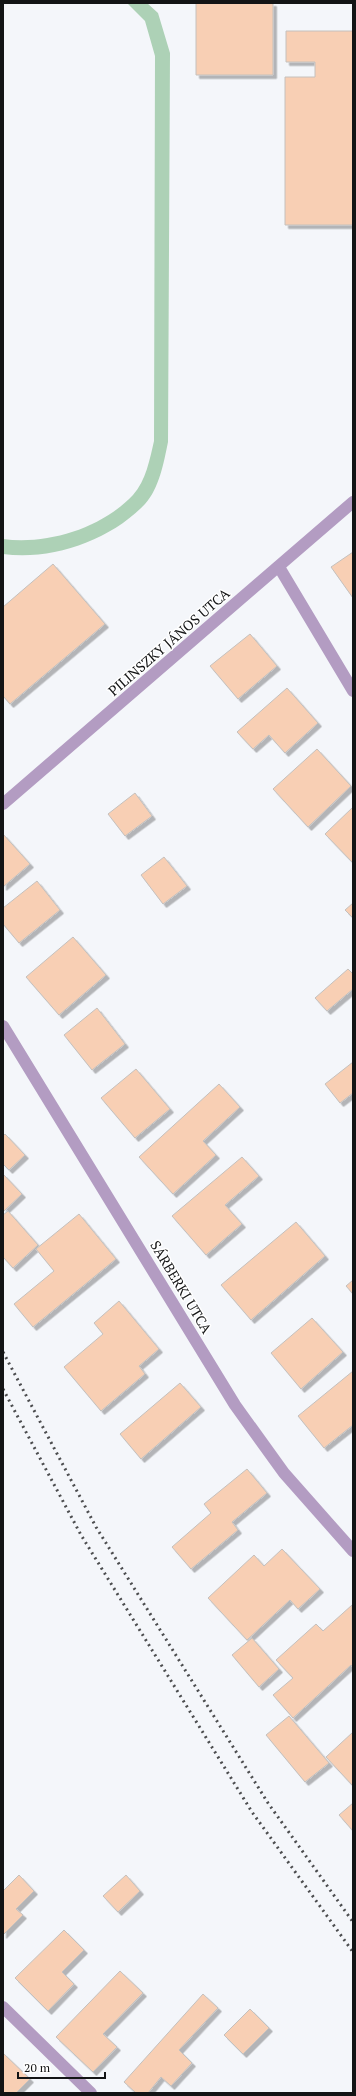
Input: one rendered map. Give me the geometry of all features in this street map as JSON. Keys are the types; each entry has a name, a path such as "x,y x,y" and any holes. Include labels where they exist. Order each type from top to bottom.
{"street":[{"name":"PILINSZKY JÁNOS UTCA","path":"3,804 353,502"},
{"path":"279,567 353,691"},
{"name":"SÁRBERKI UTCA","path":"3,1026 235,1404 284,1474 353,1551"},
{"path":"3,2006 91,2093"}],"green space":[{"path":"127,3 147,3 158,13 170,53 168,442 165,458 154,491 150,498 131,517 115,528 80,545 60,551 22,555 3,554 3,539 38,539 56,536 73,532 106,517 133,495 141,483 151,455 154,441 155,56 145,21"}],"building":[{"path":"196,3 273,3 273,75 196,75"},
{"path":"286,31 353,31 353,225 285,225 285,77 315,77 315,62 286,62"},
{"path":"353,552 353,598 331,567"},
{"path":"53,564 105,624 10,704 3,696 3,607"},
{"path":"250,634 277,666 238,699 210,666"},
{"path":"287,688 318,723 285,753 269,735 253,749 237,732"},
{"path":"317,749 351,786 308,827 273,789"},
{"path":"135,793 152,816 125,836 108,814"},
{"path":"353,807 353,863 325,834"},
{"path":"3,834 30,864 3,887"},
{"path":"164,857 187,886 163,904 141,875"},
{"path":"37,881 60,910 19,943 3,924 3,908"},
{"path":"353,903 353,918 345,910"},
{"path":"73,937 106,975 59,1015 26,977"},
{"path":"348,969 353,974 353,989 327,1011 315,998"},
{"path":"97,1008 125,1044 92,1070 64,1035"},
{"path":"353,1062 353,1093 340,1103 325,1084"},
{"path":"136,1069 170,1109 135,1138 101,1098"},
{"path":"219,1084 240,1107 203,1141 216,1155 173,1194 139,1157"},
{"path":"5,1134 25,1155 9,1170 3,1164 3,1136"},
{"path":"242,1157 259,1176 225,1205 242,1224 206,1255 172,1216"},
{"path":"3,1174 22,1194 3,1212"},
{"path":"8,1211 38,1245 13,1268 3,1257 3,1215"},
{"path":"79,1214 116,1259 33,1327 14,1304 54,1271 36,1249"},
{"path":"296,1222 325,1256 251,1320 221,1285"},
{"path":"353,1280 353,1294 346,1286"},
{"path":"119,1301 159,1349 139,1366 145,1374 101,1411 64,1367 103,1334 94,1323"},
{"path":"312,1318 343,1352 301,1389 271,1353"},
{"path":"353,1371 353,1425 324,1448 298,1416"},
{"path":"180,1383 201,1407 141,1459 120,1434"},
{"path":"247,1469 267,1493 232,1522 238,1530 191,1569 172,1547 211,1513 204,1504"},
{"path":"282,1549 320,1589 298,1609 290,1600 247,1640 208,1598 254,1555 264,1566"},
{"path":"352,1605 353,1668 351,1665 293,1718 273,1695 293,1678 276,1660 316,1624 323,1631"},
{"path":"252,1638 279,1669 259,1687 232,1655"},
{"path":"289,1716 329,1763 305,1782 266,1735"},
{"path":"353,1732 353,1786 326,1757"},
{"path":"353,1803 353,1831 339,1815"},
{"path":"19,1875 34,1891 16,1909 23,1915 3,1935 3,1891"},
{"path":"126,1875 140,1891 118,1912 103,1896"},
{"path":"64,1930 84,1950 62,1972 74,1984 48,2011 15,1978"},
{"path":"120,1971 143,1993 103,2034 117,2047 93,2072 56,2037"},
{"path":"203,1994 218,2008 179,2050 192,2063 171,2086 161,2077 148,2093 136,2093 124,2082"},
{"path":"250,2009 269,2028 243,2054 224,2035"},
{"path":"3,2053 30,2079 16,2093 3,2093"}],"railway":[{"path":"3,1352 96,1527 268,1803 353,1922"},
{"path":"3,1389 81,1535 252,1812 353,1952"}]}
